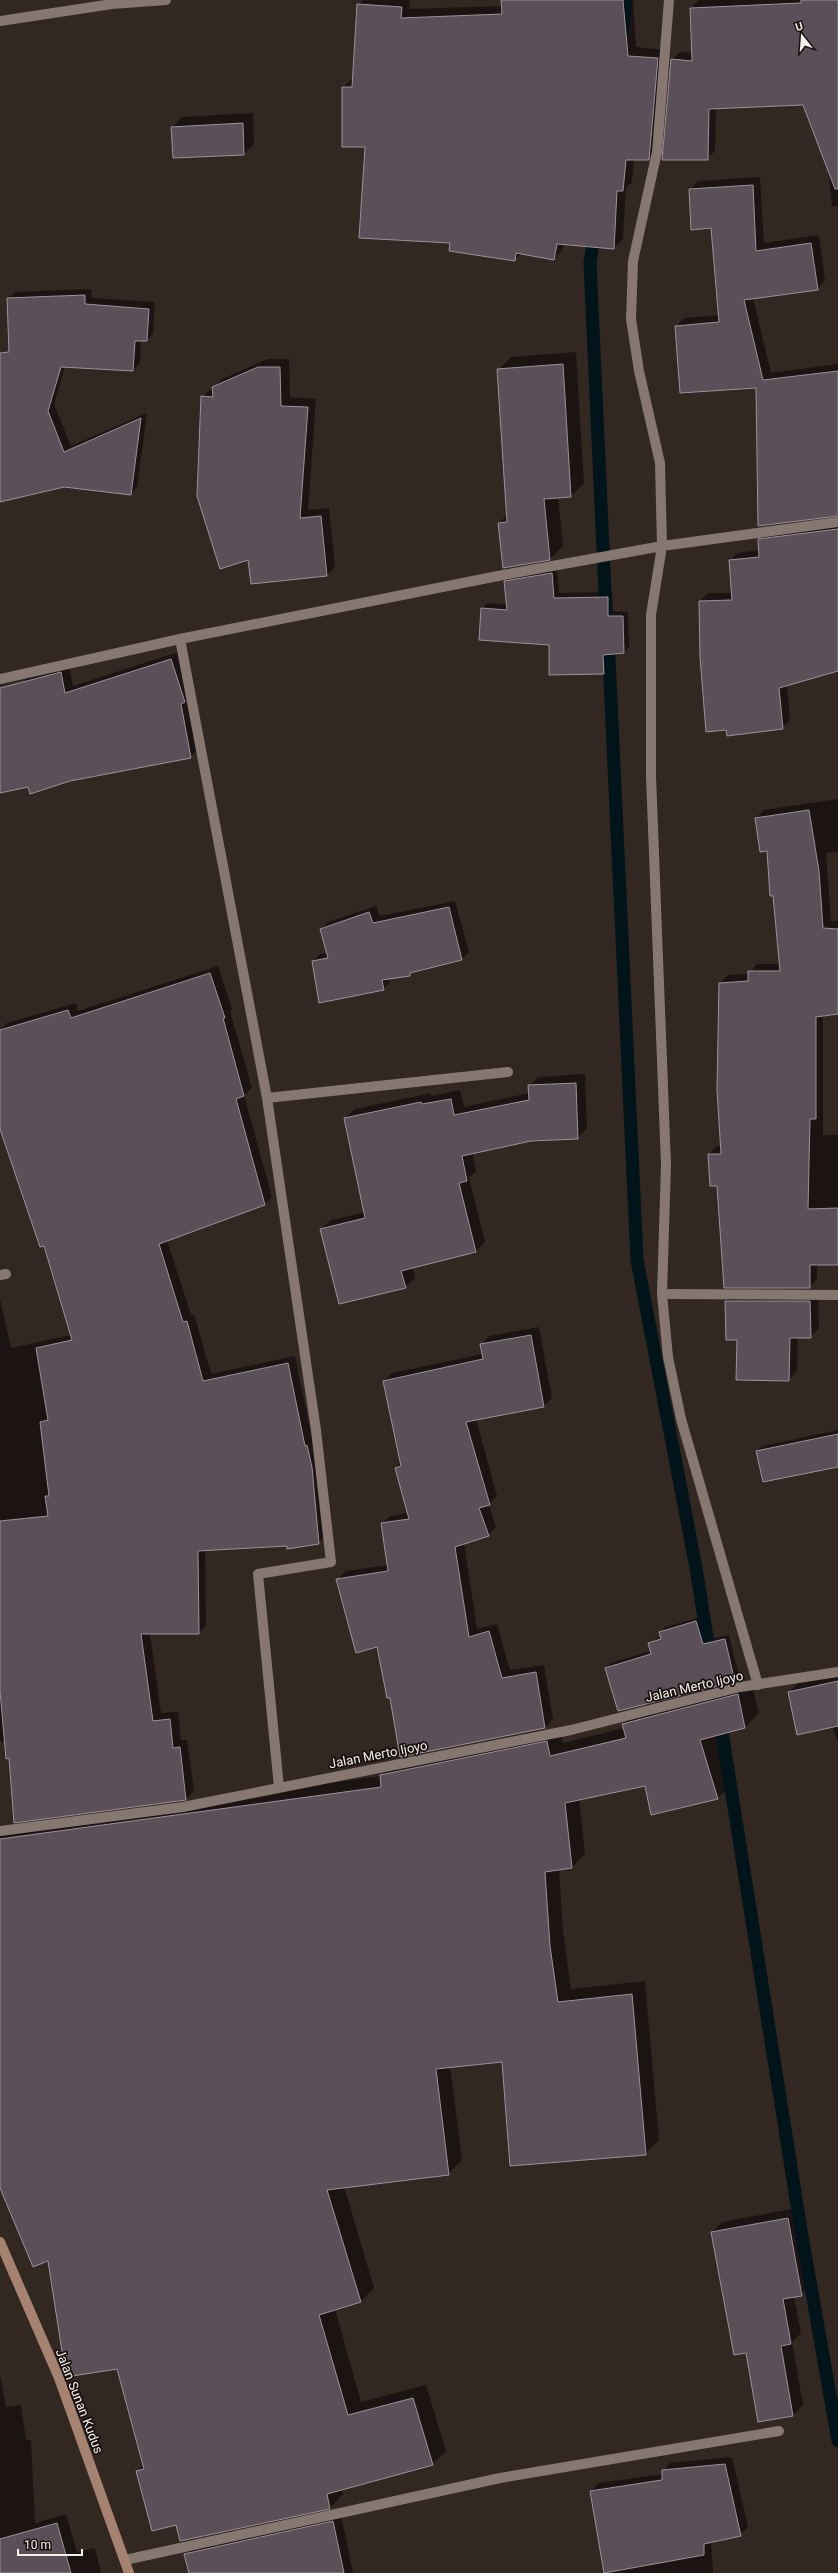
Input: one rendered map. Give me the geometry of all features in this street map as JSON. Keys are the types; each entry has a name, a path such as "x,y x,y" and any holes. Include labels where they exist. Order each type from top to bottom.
{"street":[{"path":"0,21 112,4 166,0"},
{"path":"669,0 658,152 633,261 631,319 639,371 660,463 662,546 651,615 652,776 666,1165 662,1294 668,1357 681,1418 758,1685"},
{"path":"0,679 180,639 503,575 643,551 662,546 838,522"},
{"path":"180,639 267,1098 316,1430 331,1562 258,1574 279,1787"},
{"path":"267,1098 508,1072"},
{"path":"662,1294 838,1295"},
{"name":"Jalan Merto Ijoyo","path":"0,1831 183,1807 571,1730 740,1687 838,1672"},
{"name":"Jalan Sunan Kudus","path":"0,2242 59,2378 129,2573"},
{"path":"125,2560 500,2478 779,2431"}],"building":[{"path":"501,0 623,0 628,56 658,58 649,160 626,160 623,191 617,191 614,249 557,244 554,260 516,253 515,261 449,251 450,243 359,238 365,147 342,147 342,87 352,87 357,4 402,7 401,18 502,14"},
{"path":"801,0 838,0 838,189 835,189 803,105 709,109 708,160 662,160 671,59 692,61 690,8 801,3"},
{"path":"243,123 244,155 173,158 171,127"},
{"path":"753,185 756,251 811,243 818,290 744,300 763,380 838,371 838,516 758,526 756,388 680,393 675,326 719,322 711,228 691,230 689,189"},
{"path":"85,295 85,304 149,309 147,341 135,341 133,371 61,367 48,411 64,452 141,418 131,495 64,487 0,502 0,353 9,352 7,298"},
{"path":"563,364 571,497 544,499 550,560 503,568 498,523 507,522 497,369"},
{"path":"258,367 280,367 281,406 308,407 300,518 321,516 327,576 251,584 248,560 220,569 197,496 201,396 213,397 212,387"},
{"path":"838,529 838,671 779,688 783,729 727,736 726,730 706,732 700,657 699,601 732,600 729,560 759,557 758,539"},
{"path":"552,573 554,598 608,597 608,616 623,616 624,653 603,655 604,674 549,675 549,645 479,640 481,608 507,610 504,581"},
{"path":"171,659 185,702 181,704 191,758 70,781 30,794 28,787 0,793 0,688 61,672 65,693"},
{"path":"809,810 819,871 823,928 838,929 838,1014 816,1017 816,1119 810,1119 808,1209 838,1208 838,1265 810,1265 810,1288 724,1288 717,1186 710,1186 708,1154 721,1154 717,1090 719,983 748,981 748,971 780,971 773,896 770,896 767,851 760,852 755,818"},
{"path":"449,907 462,960 410,973 410,976 382,980 384,990 319,1003 312,961 328,958 320,929 369,912 373,923"},
{"path":"210,973 225,1018 223,1018 244,1096 236,1099 265,1205 159,1244 183,1322 187,1321 203,1381 288,1363 305,1446 307,1445 312,1467 319,1544 287,1549 287,1546 198,1551 199,1634 141,1634 153,1721 170,1719 173,1748 180,1747 186,1800 14,1823 9,1758 6,1759 0,1691 0,1521 48,1516 45,1496 49,1496 40,1422 48,1420 36,1348 72,1340 44,1246 40,1247 0,1129 0,1030 68,1010 71,1018"},
{"path":"576,1083 578,1139 531,1141 462,1156 467,1181 459,1183 476,1252 401,1271 406,1288 339,1304 320,1229 365,1218 344,1118 421,1102 422,1104 451,1099 454,1115 529,1100 528,1085"},
{"path":"725,1301 810,1301 811,1338 790,1338 789,1381 736,1380 737,1340 726,1340"},
{"path":"531,1335 544,1407 466,1422 490,1505 479,1508 489,1536 455,1547 469,1637 489,1631 502,1678 536,1672 545,1728 400,1757 390,1698 387,1698 377,1647 356,1653 336,1579 388,1571 381,1523 409,1519 395,1468 401,1466 383,1381 483,1359 480,1344"},
{"path":"838,1434 838,1467 763,1482 756,1451"},
{"path":"696,1621 703,1644 725,1639 735,1682 618,1711 605,1668 651,1654 648,1643 661,1639 659,1632"},
{"path":"838,1681 838,1726 797,1735 788,1692"},
{"path":"738,1694 745,1728 700,1740 718,1799 651,1815 645,1786 565,1803 572,1868 545,1872 550,1946 558,2002 632,1994 646,2155 510,2166 502,2062 436,2069 449,2175 327,2190 361,2302 319,2315 348,2415 413,2398 433,2465 327,2494 330,2509 180,2541 176,2525 152,2531 136,2471 144,2469 117,2369 66,2377 48,2261 33,2267 0,2188 0,1839 381,1787 380,1775 547,1741 550,1756 626,1738 622,1724"},
{"path":"788,2218 802,2296 783,2299 791,2344 781,2346 793,2416 758,2422 746,2353 734,2355 711,2232"},
{"path":"725,2464 741,2536 704,2544 704,2555 604,2573 590,2491 662,2480 662,2470"},
{"path":"333,2521 344,2573 189,2573 184,2554"},
{"path":"57,2523 71,2573 0,2573 0,2539"}],"waterway":[{"path":"622,32 626,0"},
{"path":"595,230 590,263 606,613"},
{"path":"608,637 637,1260 696,1568 801,2230 838,2441"}]}
